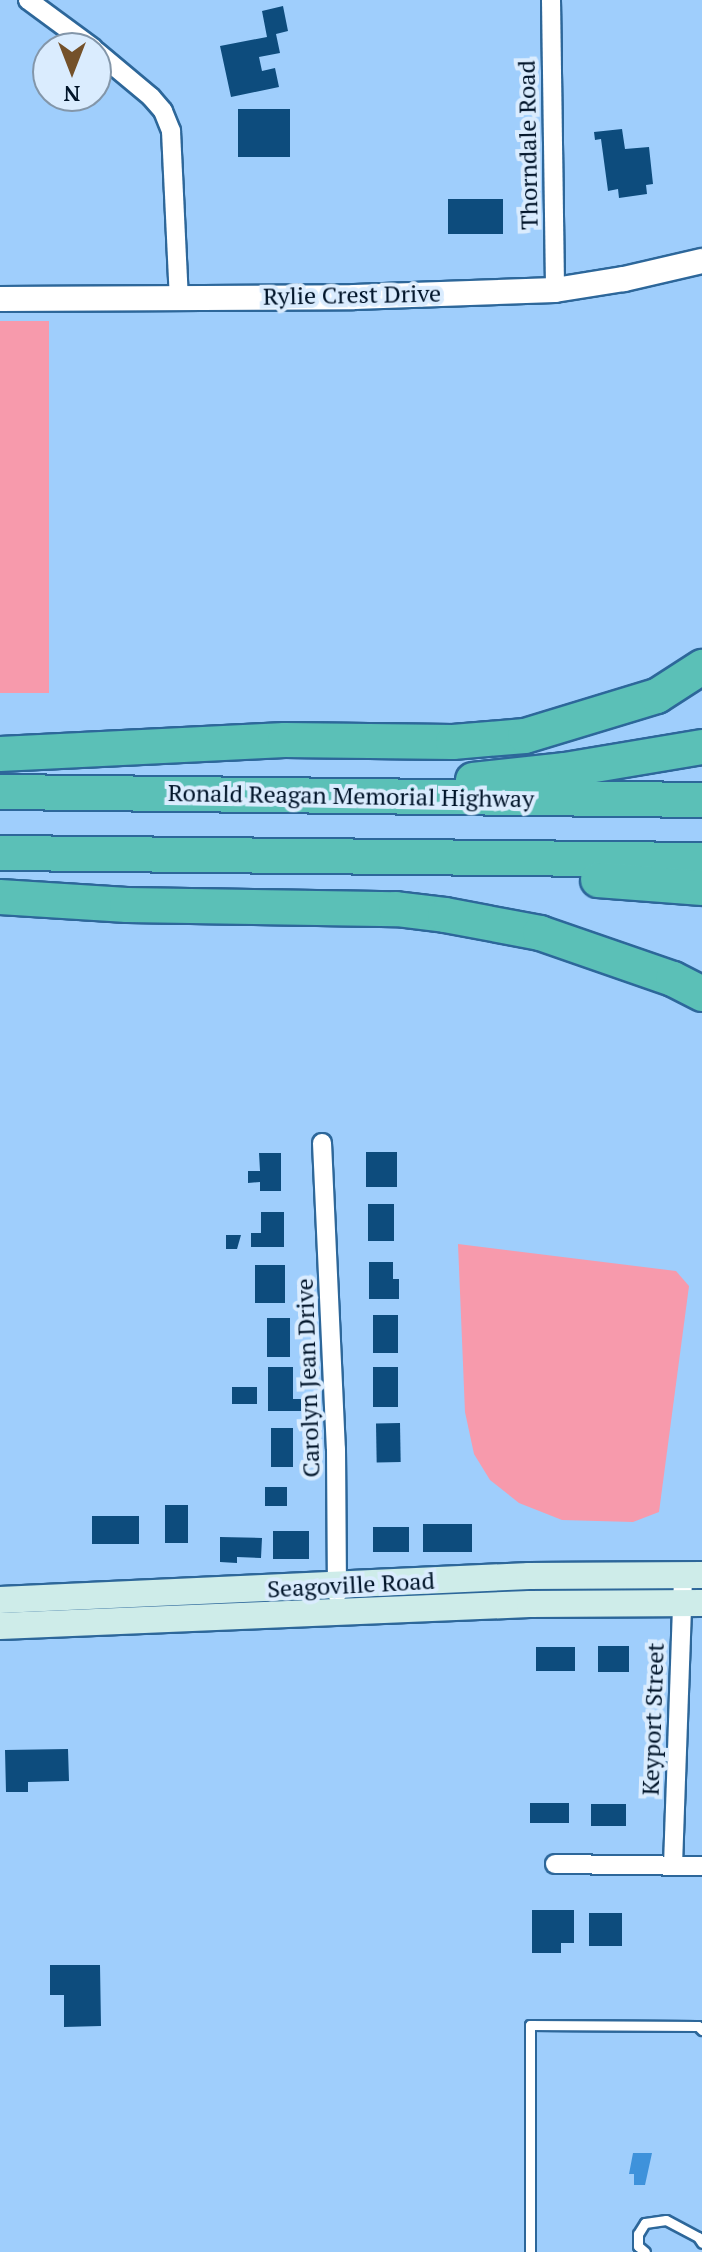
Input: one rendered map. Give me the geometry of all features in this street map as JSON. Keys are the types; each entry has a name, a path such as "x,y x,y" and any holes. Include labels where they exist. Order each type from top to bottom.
{"highway":[{"path":"0,754 285,740 453,742 525,736 657,696 702,667"},
{"path":"54,793 453,781 565,770 702,747"},
{"name":"Ronald Reagan Memorial Highway","path":"0,792 702,800"},
{"path":"0,853 702,860"},
{"path":"214,855 702,888"},
{"path":"0,897 127,905 396,909 445,915 540,933 673,979 702,994"}],"main road":[{"name":"Seagoville Road","path":"0,1600 529,1576 692,1574"},
{"name":"Seagoville Road","path":"0,1626 338,1612 692,1603"}],"street":[{"path":"28,0 71,32"},
{"name":"Thorndale Road","path":"551,0 555,290"},
{"path":"112,64 151,97 163,111 171,131 179,298"},
{"name":"Rylie Crest Drive","path":"0,299 555,290 624,279 702,261"},
{"name":"Carolyn Jean Drive","path":"322,1143 336,1449 338,1612"},
{"name":"Keyport Street","path":"673,1865 692,1574"},
{"path":"555,1864 702,1866"}],"lane":[{"path":"530,2252 530,2025 701,2027"},
{"path":"645,2252 638,2246 638,2234 645,2223 666,2220 698,2237 702,2243"}],"shaded area":[{"path":"0,321 49,321 49,693 0,693"},
{"path":"458,1244 676,1271 689,1286 659,1512 633,1522 562,1520 519,1503 490,1480 474,1454 465,1412"}],"water":[{"path":"633,2153 652,2153 645,2185 634,2185 634,2174 629,2174"}],"building":[{"path":"283,6 288,31 276,34 280,53 259,57 262,71 275,68 279,87 231,97 220,46 267,37 262,11"},
{"path":"238,109 290,109 290,157 238,157"},
{"path":"622,129 625,149 649,147 653,184 646,185 647,194 619,198 618,189 608,191 601,139 595,140 594,132"},
{"path":"448,199 503,199 503,234 448,234"},
{"path":"366,1152 397,1152 397,1187 366,1187"},
{"path":"259,1153 281,1153 281,1191 260,1191 260,1182 248,1183 248,1171 260,1171"},
{"path":"368,1204 394,1204 394,1241 368,1241"},
{"path":"261,1212 284,1212 284,1247 251,1247 251,1233 261,1233"},
{"path":"226,1235 241,1235 237,1249 226,1249"},
{"path":"369,1262 393,1262 393,1279 399,1279 399,1299 369,1299"},
{"path":"255,1265 285,1265 285,1303 255,1303"},
{"path":"373,1315 398,1315 398,1353 373,1353"},
{"path":"267,1318 290,1318 290,1357 267,1357"},
{"path":"268,1367 293,1367 293,1399 301,1399 301,1411 268,1411"},
{"path":"373,1367 398,1367 398,1407 373,1407"},
{"path":"232,1387 257,1387 257,1404 232,1404"},
{"path":"376,1423 400,1423 401,1462 377,1462"},
{"path":"271,1428 293,1428 293,1467 271,1467"},
{"path":"265,1487 287,1487 287,1506 265,1506"},
{"path":"165,1505 188,1505 188,1543 165,1543"},
{"path":"92,1516 139,1516 139,1544 92,1544"},
{"path":"423,1524 472,1524 472,1552 423,1552"},
{"path":"373,1527 409,1527 409,1552 373,1552"},
{"path":"273,1531 309,1531 309,1559 273,1559"},
{"path":"220,1537 262,1538 261,1558 237,1557 237,1563 220,1562"},
{"path":"598,1646 629,1646 629,1672 598,1672"},
{"path":"536,1647 575,1647 575,1671 536,1671"},
{"path":"68,1749 69,1781 28,1782 28,1792 6,1792 5,1750"},
{"path":"530,1803 569,1803 569,1823 530,1823"},
{"path":"591,1804 626,1804 626,1826 591,1826"},
{"path":"532,1910 574,1910 574,1943 561,1943 561,1953 532,1953"},
{"path":"589,1913 622,1913 622,1946 589,1946"},
{"path":"50,1965 100,1965 101,2026 64,2027 64,1995 50,1995"}]}
